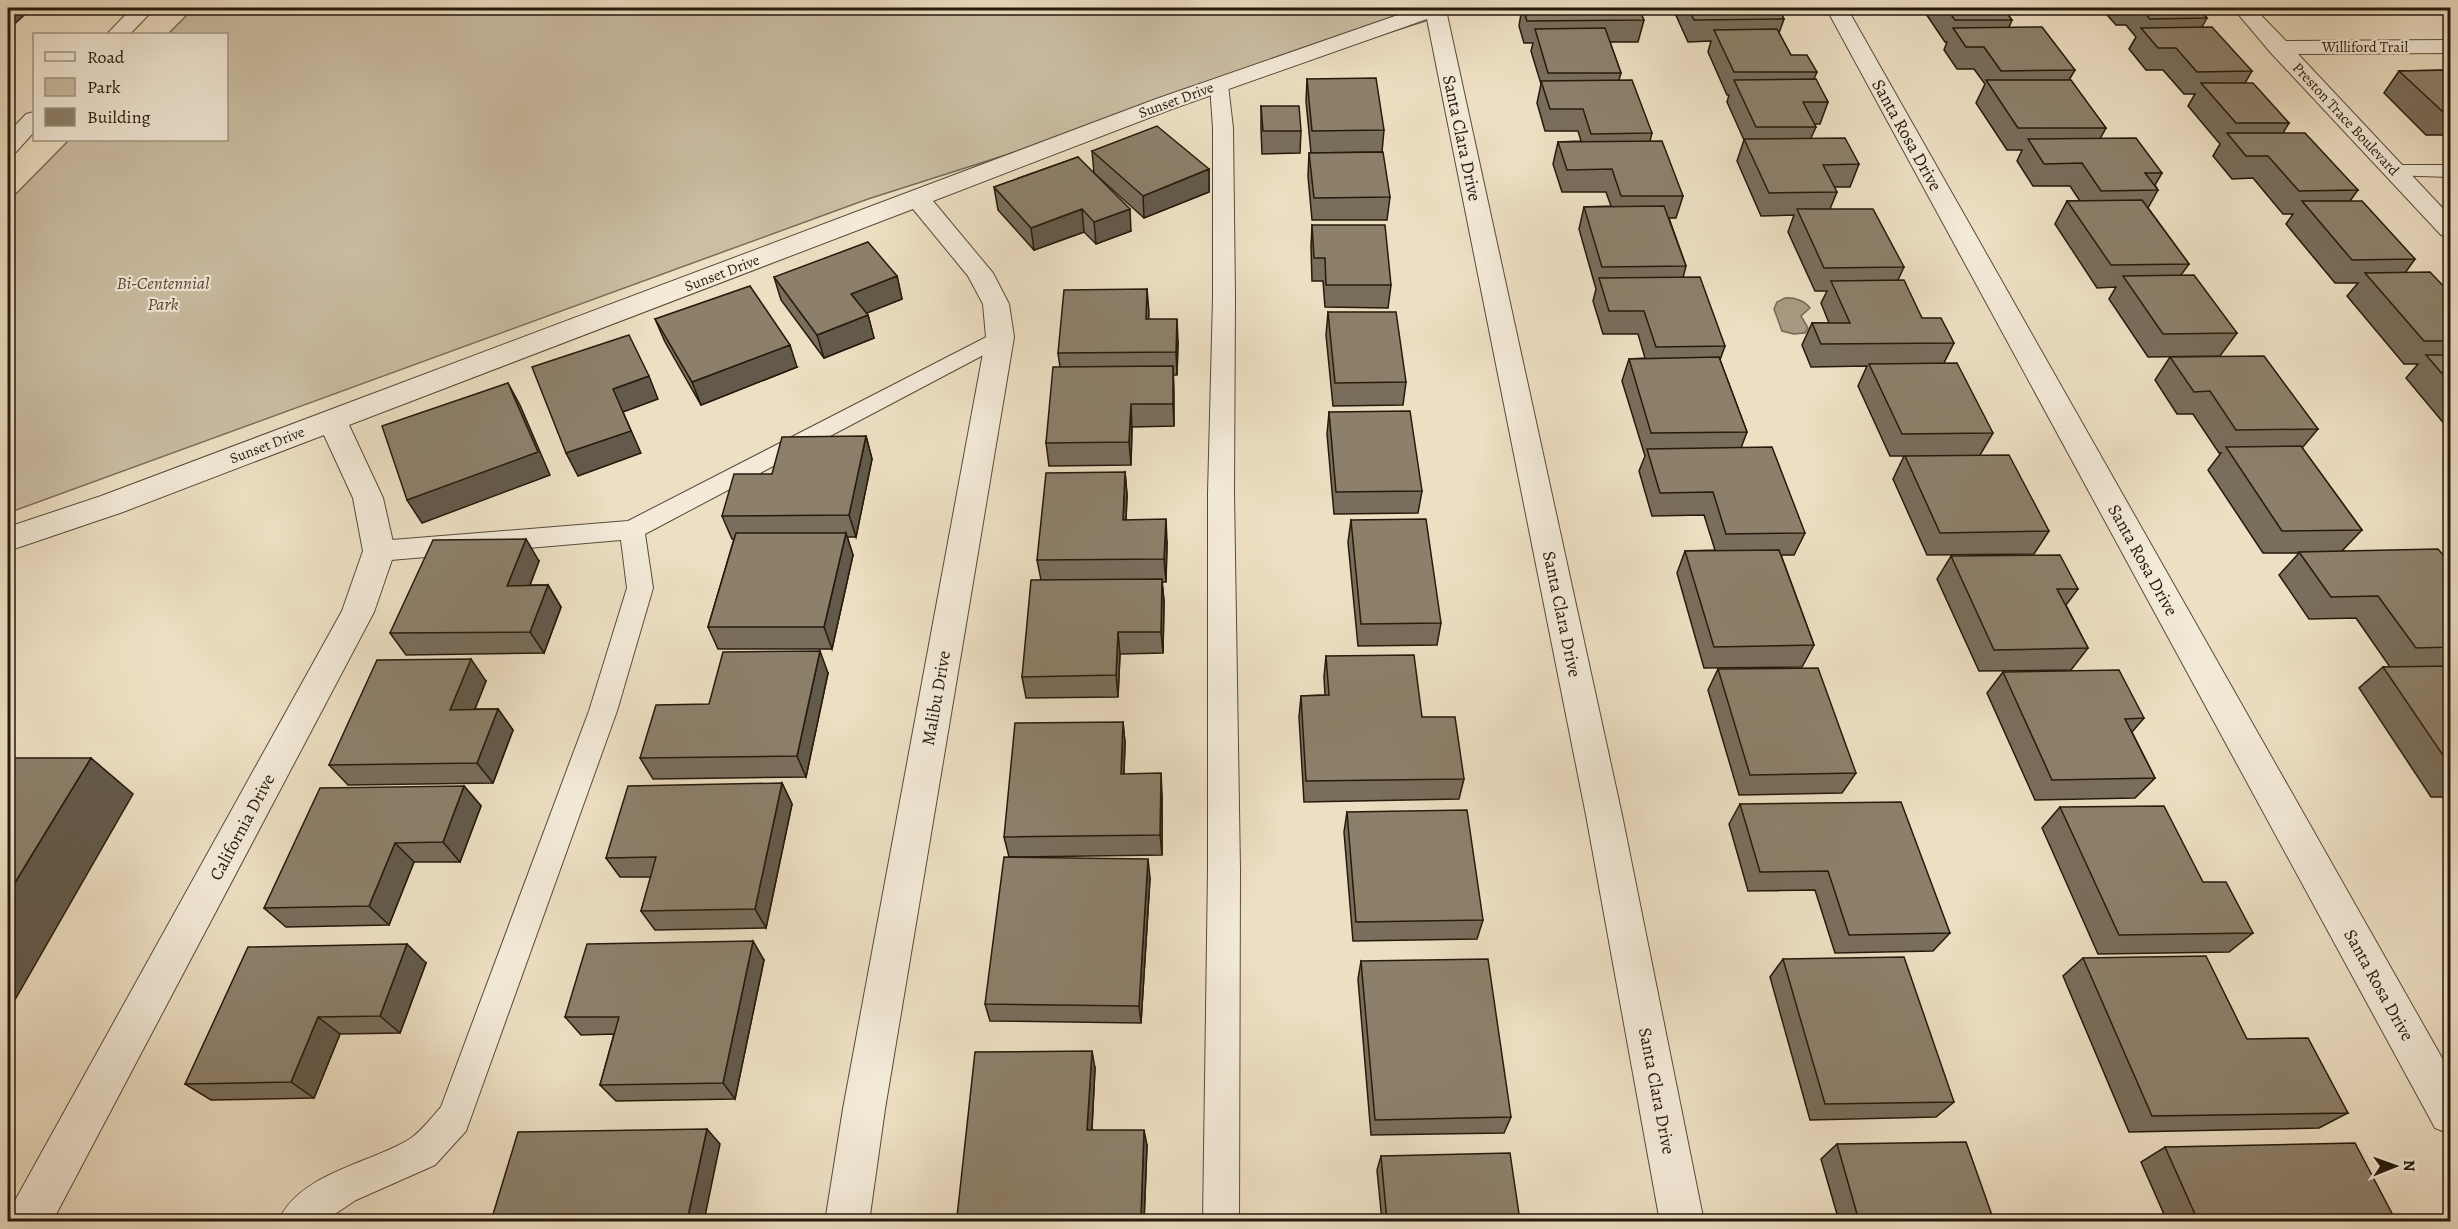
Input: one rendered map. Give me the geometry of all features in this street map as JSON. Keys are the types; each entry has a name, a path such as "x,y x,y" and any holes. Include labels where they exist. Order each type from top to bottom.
{"street":[{"path":"119,33 144,8"},
{"name":"Sunset Drive","path":"8,539 112,504 1219,85 1436,8"},
{"name":"Santa Clara Drive","path":"1436,8 1604,815 1682,1221"},
{"name":"Santa Rosa Drive","path":"1836,8 2451,1113"},
{"name":"Preston Trace Boulevard","path":"2243,8 2451,230"},
{"name":"Williford Trail","path":"2279,48 2451,46"},
{"path":"8,147 33,120"},
{"name":"Malibu Drive","path":"847,1221 868,1086 1000,337 996,304 980,273 918,199"},
{"path":"332,420 368,498 379,551"},
{"name":"California Drive","path":"28,1221 358,612 379,551"}],"lane":[{"path":"1219,85 1223,128 1224,276 1221,482 1224,870 1221,1221"},
{"path":"2395,171 2451,171"},
{"path":"379,551 632,530 1000,337"},
{"path":"296,1221 301,1215 343,1187 422,1152 454,1119 603,711 640,588 632,530"}],"green space":[{"name":"Bi-Centennial Park","path":"194,8 1466,8 868,199 8,513 8,202 68,141 228,141 228,33 169,33"}],"shaded area":[{"path":"1785,298 1799,300 1810,308 1801,316 1808,328 1805,333 1794,334 1782,331 1774,309 1777,302"}],"building":[{"path":"1523,8 1638,8 1644,20 1527,21"},
{"path":"1688,8 1778,8 1784,19 1694,20"},
{"path":"1946,8 2003,8 2012,20 1955,20"},
{"path":"2141,8 2197,8 2207,18 2150,19"},
{"path":"2042,27 2075,70 2001,71 1984,47 1966,47 1953,28"},
{"path":"2212,27 2252,71 2197,72 2176,48 2158,48 2141,28"},
{"path":"1605,28 1621,73 1548,73 1535,29"},
{"path":"1777,29 1791,55 1807,55 1817,72 1734,72 1714,30"},
{"path":"2451,70 2451,112 2443,112 2399,71"},
{"path":"1376,78 1384,130 1312,131 1307,79"},
{"path":"1816,79 1828,102 1803,102 1816,127 1756,127 1734,80"},
{"path":"1632,80 1652,133 1591,134 1583,109 1550,109 1541,81"},
{"path":"1986,80 2071,80 2106,128 2018,128"},
{"path":"2201,83 2253,83 2289,123 2236,123"},
{"path":"1261,106 1299,106 1301,131 1263,131"},
{"path":"1157,126 1209,169 1143,196 1092,151"},
{"path":"2227,133 2305,133 2358,190 2299,191 2268,156 2246,156"},
{"path":"1845,138 1859,164 1823,165 1837,192 1769,193 1744,139"},
{"path":"2136,138 2162,173 2145,173 2158,190 2101,191 2082,163 2044,164 2028,139"},
{"path":"1662,141 1683,196 1621,196 1612,169 1567,170 1558,142"},
{"path":"1383,152 1390,197 1314,198 1309,153"},
{"path":"1078,157 1130,209 1094,222 1082,209 1031,228 994,187"},
{"path":"2142,200 2189,264 2111,265 2067,201"},
{"path":"2302,201 2362,201 2415,259 2352,260"},
{"path":"1664,206 1686,266 1602,267 1584,207"},
{"path":"1797,209 1873,209 1904,267 1824,268"},
{"path":"1312,225 1385,225 1391,285 1326,285 1325,258 1314,258"},
{"path":"868,242 897,276 851,294 868,315 817,335 774,277"},
{"path":"2430,272 2451,294 2451,341 2424,341 2365,273"},
{"path":"2194,275 2237,333 2163,334 2123,276"},
{"path":"1700,277 1725,346 1656,347 1644,311 1609,311 1599,278"},
{"path":"1904,280 1922,318 1941,318 1954,343 1821,344 1812,323 1850,323 1831,281"},
{"path":"750,286 790,345 692,382 655,319"},
{"path":"1147,289 1146,319 1177,319 1176,352 1058,353 1064,290"},
{"path":"1328,312 1396,312 1406,382 1335,383"},
{"path":"629,335 649,376 613,389 631,431 566,453 532,367"},
{"path":"2426,355 2451,355 2451,384"},
{"path":"2264,356 2318,429 2236,430 2210,391 2194,392 2170,357"},
{"path":"1719,357 1747,432 1651,433 1629,359"},
{"path":"1957,363 1993,433 1902,434 1869,364"},
{"path":"1173,366 1173,404 1131,404 1129,442 1046,443 1053,367"},
{"path":"508,383 538,452 407,500 382,426"},
{"path":"1410,411 1422,491 1336,492 1329,412"},
{"path":"866,436 849,515 722,516 734,474 772,474 782,437"},
{"path":"2301,446 2362,530 2282,531 2226,447"},
{"path":"1772,447 1805,533 1726,534 1713,492 1660,493 1647,449"},
{"path":"2009,455 2049,531 1940,533 1905,456"},
{"path":"1125,472 1123,520 1166,519 1164,559 1037,560 1046,473"},
{"path":"1426,519 1441,623 1361,624 1351,520"},
{"path":"736,533 846,533 824,627 708,627"},
{"path":"526,539 507,586 548,585 530,632 390,633 433,540"},
{"path":"2438,549 2451,564 2451,647 2416,648 2378,596 2331,597 2299,552"},
{"path":"1779,550 1814,645 1714,647 1685,551"},
{"path":"2060,555 2078,589 2057,589 2088,648 1994,650 1951,556"},
{"path":"1162,579 1161,632 1118,632 1116,675 1022,677 1031,580"},
{"path":"820,651 797,756 640,758 656,705 709,704 723,652"},
{"path":"1414,655 1422,717 1455,717 1464,779 1306,781 1301,696 1329,695 1326,656"},
{"path":"471,659 450,710 498,709 477,763 329,765 377,660"},
{"path":"2451,666 2451,767 2383,667"},
{"path":"1818,668 1856,773 1750,775 1718,669"},
{"path":"2119,670 2144,718 2125,719 2155,778 2052,780 2003,672"},
{"path":"1123,722 1121,774 1161,773 1160,835 1004,837 1015,723"},
{"path":"8,758 91,758 8,894"},
{"path":"782,783 755,909 641,911 656,857 606,858 628,786"},
{"path":"464,786 443,842 395,843 369,906 264,908 320,788"},
{"path":"1901,802 1950,933 1849,935 1828,871 1760,872 1740,804"},
{"path":"2164,806 2203,882 2226,882 2253,933 2119,935 2060,807"},
{"path":"1467,810 1483,920 1356,922 1347,812"},
{"path":"1004,857 1148,859 1139,1006 985,1004"},
{"path":"753,941 723,1083 600,1085 619,1017 565,1017 587,944"},
{"path":"407,944 380,1016 318,1017 291,1082 185,1084 248,947"},
{"path":"2206,956 2247,1039 2308,1038 2348,1113 2152,1116 2083,958"},
{"path":"1904,957 1954,1102 1825,1104 1783,959"},
{"path":"1488,959 1511,1117 1375,1120 1361,961"},
{"path":"1092,1051 1087,1130 1144,1130 1141,1216 957,1217 975,1052"},
{"path":"707,1129 687,1221 491,1221 518,1132"},
{"path":"1966,1142 1994,1221 1859,1221 1837,1144"},
{"path":"2355,1143 2396,1221 2198,1221 2165,1147"},
{"path":"1510,1153 1520,1221 1387,1221 1381,1156"}]}
